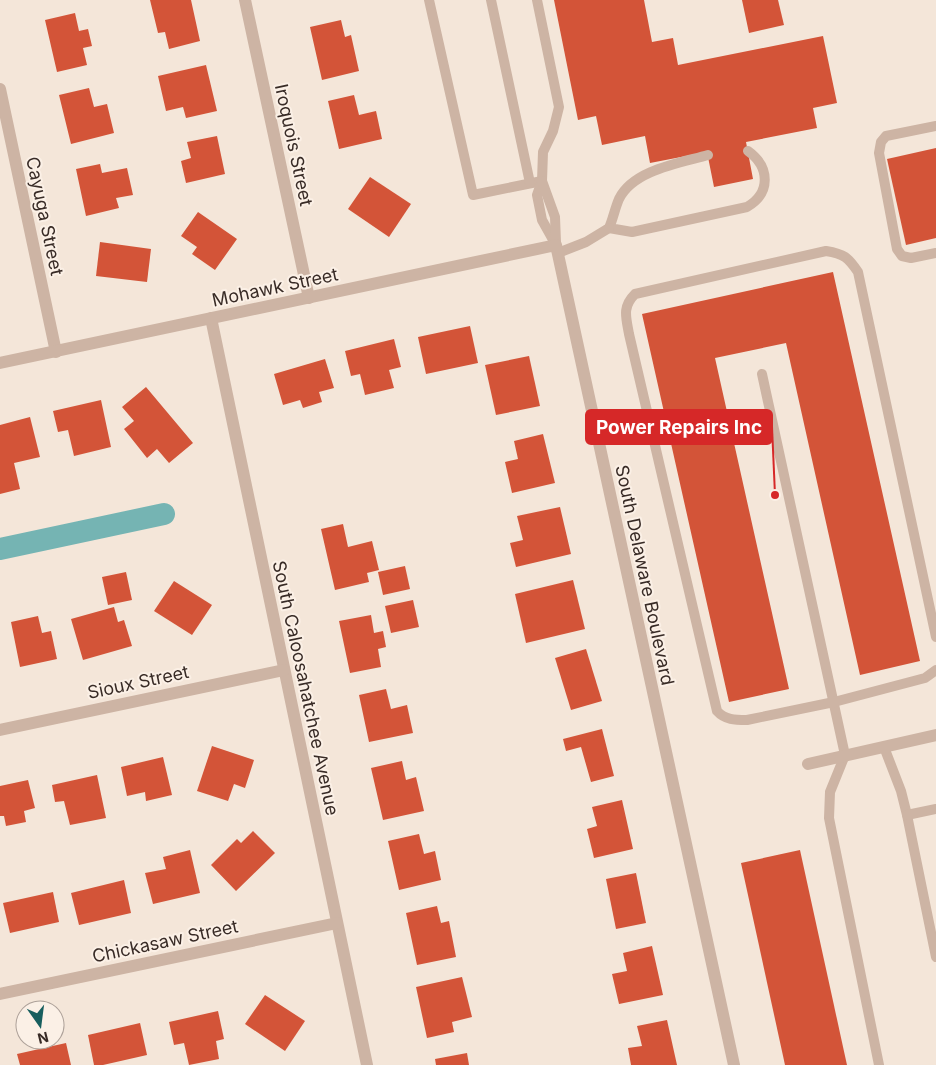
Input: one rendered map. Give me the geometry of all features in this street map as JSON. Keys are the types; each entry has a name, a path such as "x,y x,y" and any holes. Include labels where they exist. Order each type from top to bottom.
{"street":[{"name":"Iroquois Street","path":"245,0 309,298"},
{"name":"Cayuga Street","path":"0,89 56,352"},
{"name":"Mohawk Street","path":"0,363 211,318 557,249"},
{"name":"South Delaware Boulevard","path":"557,249 734,1065"},
{"name":"South Caloosahatchee Avenue","path":"211,318 367,1065"},
{"name":"Sioux Street","path":"0,730 284,670"},
{"path":"808,764 936,735"},
{"name":"Chickasaw Street","path":"0,994 337,923"}],"lane":[{"path":"429,0 473,195 542,181"},
{"path":"491,0 530,183"},
{"path":"537,0 559,107 553,131 543,152 542,181 537,195 542,220 557,249 586,242 609,228 620,197 634,182 648,172 708,155"},
{"path":"936,126 886,136 881,142 879,153 897,248 902,256 911,258 936,253"},
{"path":"609,228 632,232 751,204 756,201 764,190 765,180 763,169 757,157 748,151"},
{"path":"936,637 858,272 849,260 840,253 826,251 635,294 627,301 626,313 629,334 717,711 722,716 733,720 746,720 834,702 926,678 936,670"},
{"path":"762,374 845,755 830,792 829,818 879,1065"},
{"path":"884,747 901,791 936,957"},
{"path":"907,816 936,809"}],"building":[{"path":"150,0 191,0 200,41 169,49 165,32 158,33"},
{"path":"554,0 644,0 652,42 673,38 678,65 823,36 837,103 813,108 817,128 746,142 753,179 714,187 707,152 650,163 645,136 602,145 596,116 578,120"},
{"path":"742,0 778,0 784,25 749,33"},
{"path":"75,13 79,31 88,29 92,46 83,48 87,65 57,72 45,20"},
{"path":"341,20 345,37 351,35 359,71 322,80 310,27"},
{"path":"206,65 217,111 186,118 183,107 166,111 158,76"},
{"path":"89,88 94,107 107,104 114,133 71,144 59,95"},
{"path":"354,95 359,115 376,111 382,139 339,149 328,101"},
{"path":"217,136 225,174 186,183 181,161 191,158 187,142"},
{"path":"936,148 936,238 906,245 887,159"},
{"path":"100,164 102,173 127,168 133,195 116,198 119,208 86,216 76,169"},
{"path":"370,177 411,204 389,237 348,209"},
{"path":"198,212 237,239 215,270 192,254 197,247 181,236"},
{"path":"100,242 151,249 147,282 96,276"},
{"path":"833,272 920,661 860,675 786,343 715,358 789,689 729,702 642,314"},
{"path":"470,326 478,363 426,374 418,337"},
{"path":"394,339 401,367 389,370 394,388 365,395 360,374 351,376 345,351"},
{"path":"529,356 540,406 496,415 485,365"},
{"path":"325,359 334,388 319,392 322,402 303,408 300,400 283,405 274,374"},
{"path":"146,387 193,443 169,463 157,449 147,458 124,429 134,421 122,407"},
{"path":"101,400 111,447 74,456 68,430 58,432 53,411"},
{"path":"30,417 40,457 14,463 20,489 0,494 0,425"},
{"path":"543,434 555,483 512,493 505,462 518,459 514,441"},
{"path":"560,507 571,554 516,567 510,543 523,540 517,516"},
{"path":"343,524 348,547 372,541 379,570 367,573 369,582 335,590 321,529"},
{"path":"405,566 410,589 383,595 378,572"},
{"path":"126,572 132,600 108,605 102,577"},
{"path":"573,580 585,629 526,643 515,594"},
{"path":"174,581 212,605 192,635 154,611"},
{"path":"413,600 419,627 391,633 385,606"},
{"path":"114,607 118,622 124,620 132,646 83,660 71,619"},
{"path":"371,615 374,633 383,631 386,647 378,649 381,667 350,673 339,621"},
{"path":"38,616 42,633 51,631 57,659 20,667 11,622"},
{"path":"586,649 602,701 571,710 555,658"},
{"path":"386,689 391,709 407,705 413,733 369,742 359,695"},
{"path":"602,729 614,776 591,782 581,747 566,751 563,739"},
{"path":"212,746 254,760 245,788 234,784 228,801 197,791"},
{"path":"163,757 172,795 146,801 145,792 127,796 121,767"},
{"path":"402,761 406,780 416,777 424,811 383,820 371,768"},
{"path":"97,775 106,818 70,825 64,801 55,802 52,785"},
{"path":"28,780 35,808 24,811 26,822 6,826 4,816 0,816 0,786"},
{"path":"622,800 633,849 594,858 587,829 597,826 592,807"},
{"path":"253,831 275,853 236,891 211,865 237,839 241,843"},
{"path":"419,834 424,854 435,851 441,880 399,890 388,841"},
{"path":"190,850 200,893 153,904 145,873 166,869 163,857"},
{"path":"800,850 847,1065 785,1065 741,863"},
{"path":"636,873 646,923 616,929 606,879"},
{"path":"124,880 131,913 79,925 71,893"},
{"path":"53,892 59,922 10,933 3,903"},
{"path":"437,906 441,923 449,921 456,957 417,965 406,913"},
{"path":"652,946 663,995 619,1004 612,974 627,971 623,953"},
{"path":"462,977 472,1017 452,1022 454,1032 427,1038 416,987"},
{"path":"265,995 305,1021 285,1051 245,1024"},
{"path":"218,1011 224,1039 216,1041 219,1059 189,1065 184,1043 174,1045 169,1022"},
{"path":"667,1020 677,1065 631,1065 628,1048 642,1046 637,1026"},
{"path":"140,1023 147,1055 103,1065 94,1065 88,1035"},
{"path":"65,1043 71,1065 20,1065 17,1054 35,1050 65,1050"},
{"path":"467,1053 469,1065 436,1065 435,1059"}],"waterway":[{"path":"0,549 164,514"}],"place":[{"name":"Power Repairs Inc","path":"775,495"}]}
